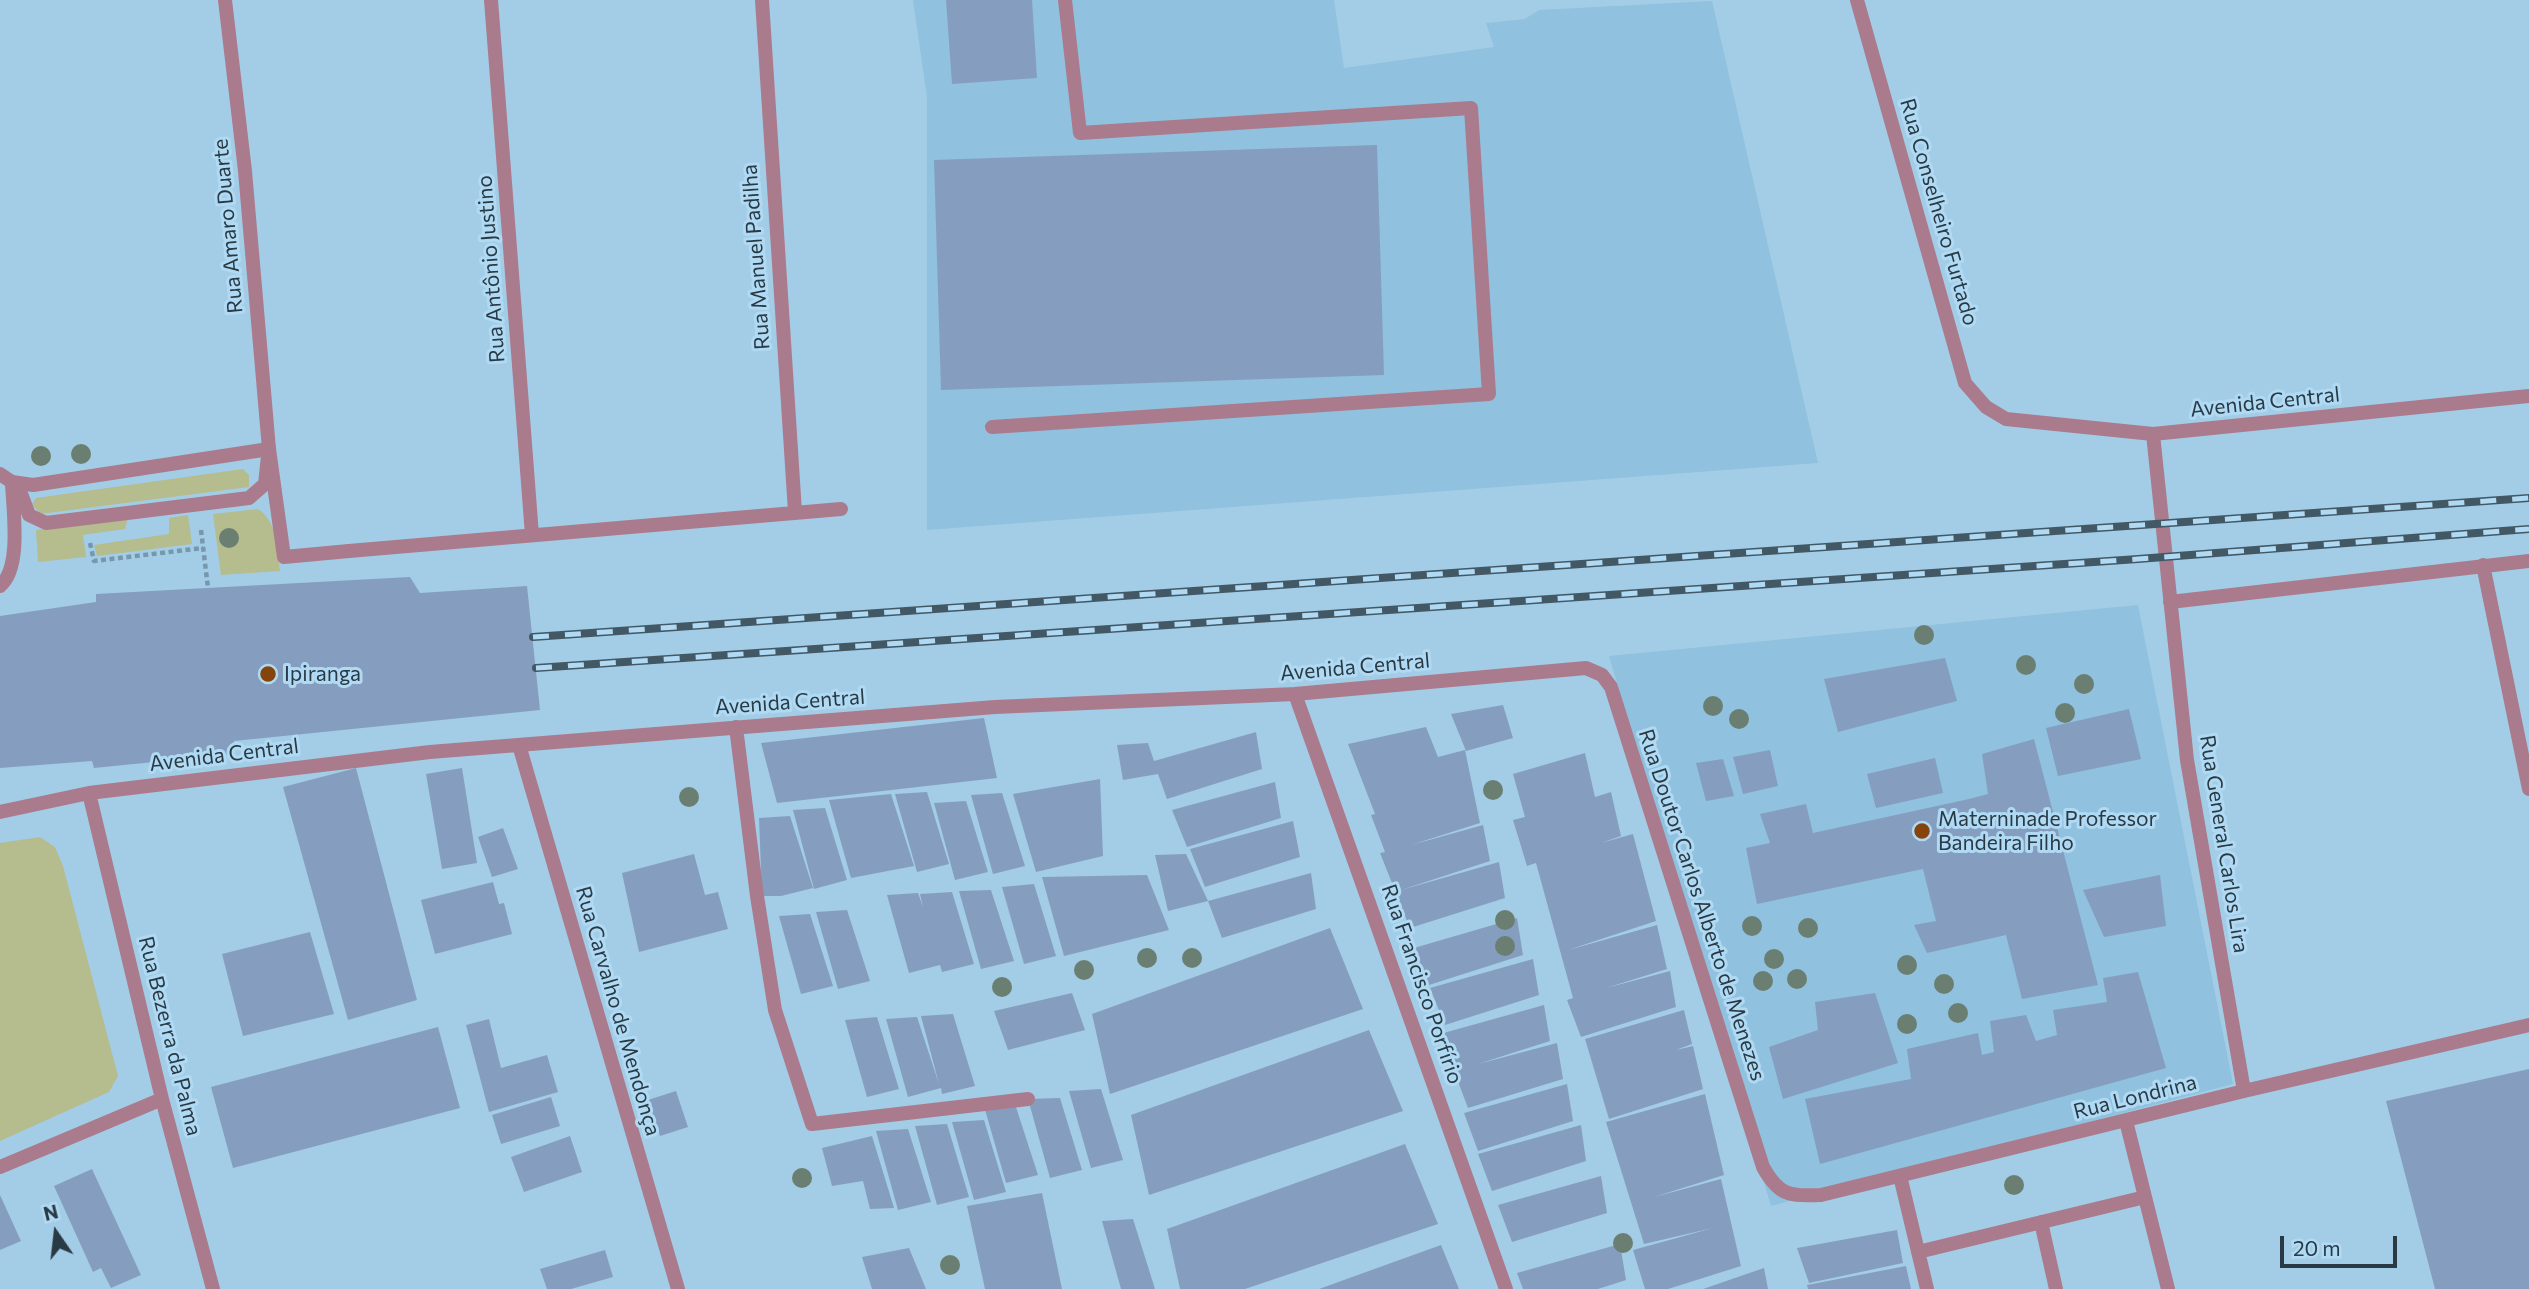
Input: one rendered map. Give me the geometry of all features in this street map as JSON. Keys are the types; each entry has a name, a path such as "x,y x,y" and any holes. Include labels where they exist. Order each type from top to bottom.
{"street":[{"name":"Rua Amaro Duarte","path":"225,0 245,171 269,449"},
{"name":"Rua Antônio Justino","path":"491,0 532,536"},
{"name":"Rua Manuel Padilha","path":"762,0 795,512"},
{"path":"992,427 1489,394 1471,108 1080,134 1065,0"},
{"name":"Rua Conselheiro Furtado","path":"1857,0 1965,383 1986,407 2006,419"},
{"name":"Avenida Central","path":"2006,419 2153,434 2529,396"},
{"name":"Rua General Carlos Lira","path":"2153,434 2187,760 2244,1091"},
{"path":"10,480 33,485 269,449"},
{"path":"10,480 29,515 46,523 249,498 265,484 269,449"},
{"path":"269,449 284,557 841,509"},
{"path":"0,586 10,578 13,562 10,480"},
{"path":"2171,602 2529,561"},
{"path":"2483,565 2529,789"},
{"name":"Avenida Central","path":"0,812 89,793 430,752 995,707 1295,694 1586,668"},
{"name":"Rua Doutor Carlos Alberto de Menezes","path":"1586,668 1601,675 1611,687 1763,1167"},
{"name":"Rua Francisco Porfírio","path":"1295,694 1506,1289"},
{"path":"736,727 757,896 775,1010 812,1124 1028,1100"},
{"name":"Rua Carvalho de Mendonça","path":"519,745 678,1289"},
{"name":"Rua Bezerra da Palma","path":"89,793 162,1099 212,1289"},
{"name":"Rua Londrina","path":"1763,1167 1774,1186 1792,1196 1821,1195 2244,1091 2529,1025"},
{"path":"0,1167 162,1099"},
{"path":"2126,1121 2168,1289"},
{"path":"1900,1176 1927,1289"},
{"path":"1918,1252 2145,1197"},
{"path":"2041,1222 2056,1289"}],"path":[{"path":"102,538 89,539 93,561 203,548 208,588"}],"shaded area":[{"path":"913,0 1334,0 1344,68 1494,47 1486,23 1525,19 1539,10 1712,1 1818,463 927,530 927,97"},
{"name":"Materninade Professor Bandeira Filho","path":"2138,605 2233,1084 1771,1206 1609,656"}],"green space":[{"path":"243,469 249,475 249,487 40,514 32,504 36,498"},
{"path":"258,509 265,514 273,529 280,571 221,575 213,514"},
{"path":"188,515 192,544 97,556 94,545 169,534 169,518"},
{"path":"128,518 125,529 83,535 86,557 38,562 36,530"},
{"path":"40,837 55,847 63,866 118,1076 109,1092 0,1141 0,843"}],"building":[{"path":"946,0 1032,0 1037,78 952,84"},
{"path":"1377,145 1384,375 941,390 934,160"},
{"name":"Ipiranga","path":"410,577 420,593 527,586 540,710 234,741 234,754 94,768 92,761 0,768 0,616 96,602 96,594"},
{"path":"1945,658 1957,701 1838,732 1824,679"},
{"path":"1503,705 1513,738 1466,751 1451,714"},
{"path":"2129,709 2141,759 2058,776 2046,728"},
{"path":"984,718 997,778 777,803 761,743"},
{"path":"1426,727 1438,757 1465,750 1480,823 1411,845 1483,825 1490,861 1401,890 1499,862 1505,898 1410,928 1380,853 1385,852 1371,815 1375,814 1348,744"},
{"path":"1256,732 1262,769 1167,799 1158,774 1123,780 1117,745 1148,743 1154,761"},
{"path":"2034,739 2098,985 2022,999 2006,935 1927,953 1914,925 1936,921 1923,869 1757,904 1746,848 1770,843 1760,814 1806,804 1813,833 1988,794 1982,754"},
{"path":"1770,750 1778,786 1743,794 1733,757"},
{"path":"1585,753 1595,797 1611,792 1621,836 1601,843 1633,834 1656,921 1568,950 1657,925 1667,969 1606,988 1670,971 1676,1007 1581,1037 1567,1000 1573,998 1536,863 1527,866 1513,820 1525,817 1513,774"},
{"path":"1935,758 1943,793 1876,808 1867,774"},
{"path":"1723,759 1734,796 1706,801 1696,763"},
{"path":"356,768 417,1000 348,1020 283,787"},
{"path":"462,768 477,863 442,869 426,774"},
{"path":"1100,779 1103,856 1036,872 1013,794"},
{"path":"1275,782 1281,818 1187,847 1172,810"},
{"path":"927,792 949,864 917,872 895,794"},
{"path":"1002,793 1025,866 993,874 971,795"},
{"path":"891,794 914,866 851,878 829,800"},
{"path":"966,801 988,872 955,880 934,803"},
{"path":"825,808 847,880 814,889 793,810"},
{"path":"790,816 813,888 781,896 762,896 759,818"},
{"path":"1293,821 1300,857 1205,887 1190,849"},
{"path":"503,828 518,869 492,877 478,837"},
{"path":"694,854 705,895 718,892 728,929 639,952 622,873"},
{"path":"1186,854 1208,901 1168,911 1155,855"},
{"path":"1311,873 1316,909 1222,938 1208,901"},
{"path":"1147,875 1169,930 1064,956 1042,877"},
{"path":"2160,875 2166,926 2104,937 2083,890"},
{"path":"493,882 499,904 504,903 512,934 435,954 421,900"},
{"path":"1034,884 1056,956 1024,964 1002,887"},
{"path":"991,890 1014,961 981,969 959,891"},
{"path":"952,892 974,964 942,972 940,965 909,973 887,895 918,893 923,907 920,894"},
{"path":"847,910 870,981 838,989 816,912"},
{"path":"810,914 833,986 801,994 779,916"},
{"path":"1517,918 1523,955 1429,985 1414,948"},
{"path":"1330,928 1363,1009 1110,1094 1092,1014"},
{"path":"310,932 334,1014 243,1036 222,954"},
{"path":"1533,959 1539,995 1445,1025 1430,988"},
{"path":"2138,972 2166,1068 1820,1164 1805,1099 1911,1079 1907,1049 1978,1033 1982,1055 1994,1052 1990,1021 2026,1015 2036,1041 2057,1035 2053,1010 2107,1002 2103,978"},
{"path":"1072,993 1085,1030 1008,1050 994,1011"},
{"path":"1875,993 1898,1063 1783,1099 1769,1047 1818,1030 1815,1002"},
{"path":"1544,1005 1550,1041 1478,1064 1557,1043 1563,1079 1468,1108 1440,1034"},
{"path":"1684,1010 1692,1044 1676,1050 1693,1046 1703,1089 1609,1119 1585,1039"},
{"path":"953,1014 975,1086 942,1094 941,1088 908,1097 886,1019 917,1017 939,1084 921,1016"},
{"path":"877,1017 899,1089 867,1097 845,1020"},
{"path":"489,1019 501,1068 547,1055 558,1092 489,1112 466,1025"},
{"path":"438,1027 460,1108 233,1168 211,1087"},
{"path":"1369,1030 1403,1111 1149,1195 1131,1115"},
{"path":"2529,1069 2529,1289 2435,1289 2386,1101"},
{"path":"1567,1084 1573,1121 1478,1151 1464,1113"},
{"path":"1101,1089 1123,1160 1091,1168 1069,1091"},
{"path":"676,1091 688,1127 660,1136 648,1100"},
{"path":"1705,1094 1724,1175 1654,1197 1721,1179 1741,1266 1668,1289 1645,1289 1633,1250 1713,1228 1644,1244 1606,1122"},
{"path":"551,1097 560,1126 501,1144 492,1115"},
{"path":"1060,1098 1082,1170 1050,1178 1028,1099"},
{"path":"1015,1104 1038,1175 1006,1183 984,1106"},
{"path":"984,1120 1006,1192 974,1200 952,1122"},
{"path":"947,1124 969,1197 937,1205 915,1126"},
{"path":"1581,1125 1586,1161 1492,1191 1478,1154"},
{"path":"908,1129 931,1202 898,1210 876,1131"},
{"path":"570,1136 582,1172 524,1192 511,1157"},
{"path":"872,1136 894,1208 870,1209 863,1181 832,1186 822,1148"},
{"path":"1405,1144 1438,1224 1245,1289 1180,1289 1167,1229"},
{"path":"92,1169 141,1275 111,1288 101,1268 93,1272 54,1186"},
{"path":"1601,1176 1607,1213 1512,1242 1498,1205"},
{"path":"1042,1193 1062,1289 985,1289 967,1206"},
{"path":"0,1195 21,1241 0,1250"},
{"path":"1133,1219 1155,1289 1121,1289 1102,1221"},
{"path":"1897,1230 1903,1263 1809,1283 1797,1248"},
{"path":"1620,1244 1626,1280 1598,1289 1523,1289 1517,1273"},
{"path":"1441,1245 1459,1289 1319,1289"},
{"path":"909,1248 926,1289 872,1289 862,1257"},
{"path":"605,1250 613,1277 571,1289 547,1289 540,1269"},
{"path":"1906,1266 1911,1289 1808,1289 1807,1285"},
{"path":"1764,1268 1768,1289 1703,1289"}],"railway":[{"path":"533,637 2529,498"},
{"path":"536,668 2138,559 2529,529"}],"place":[{"name":"Ipiranga","path":"268,674"},
{"name":"Materninade Professor Bandeira Filho","path":"1922,831"}]}
